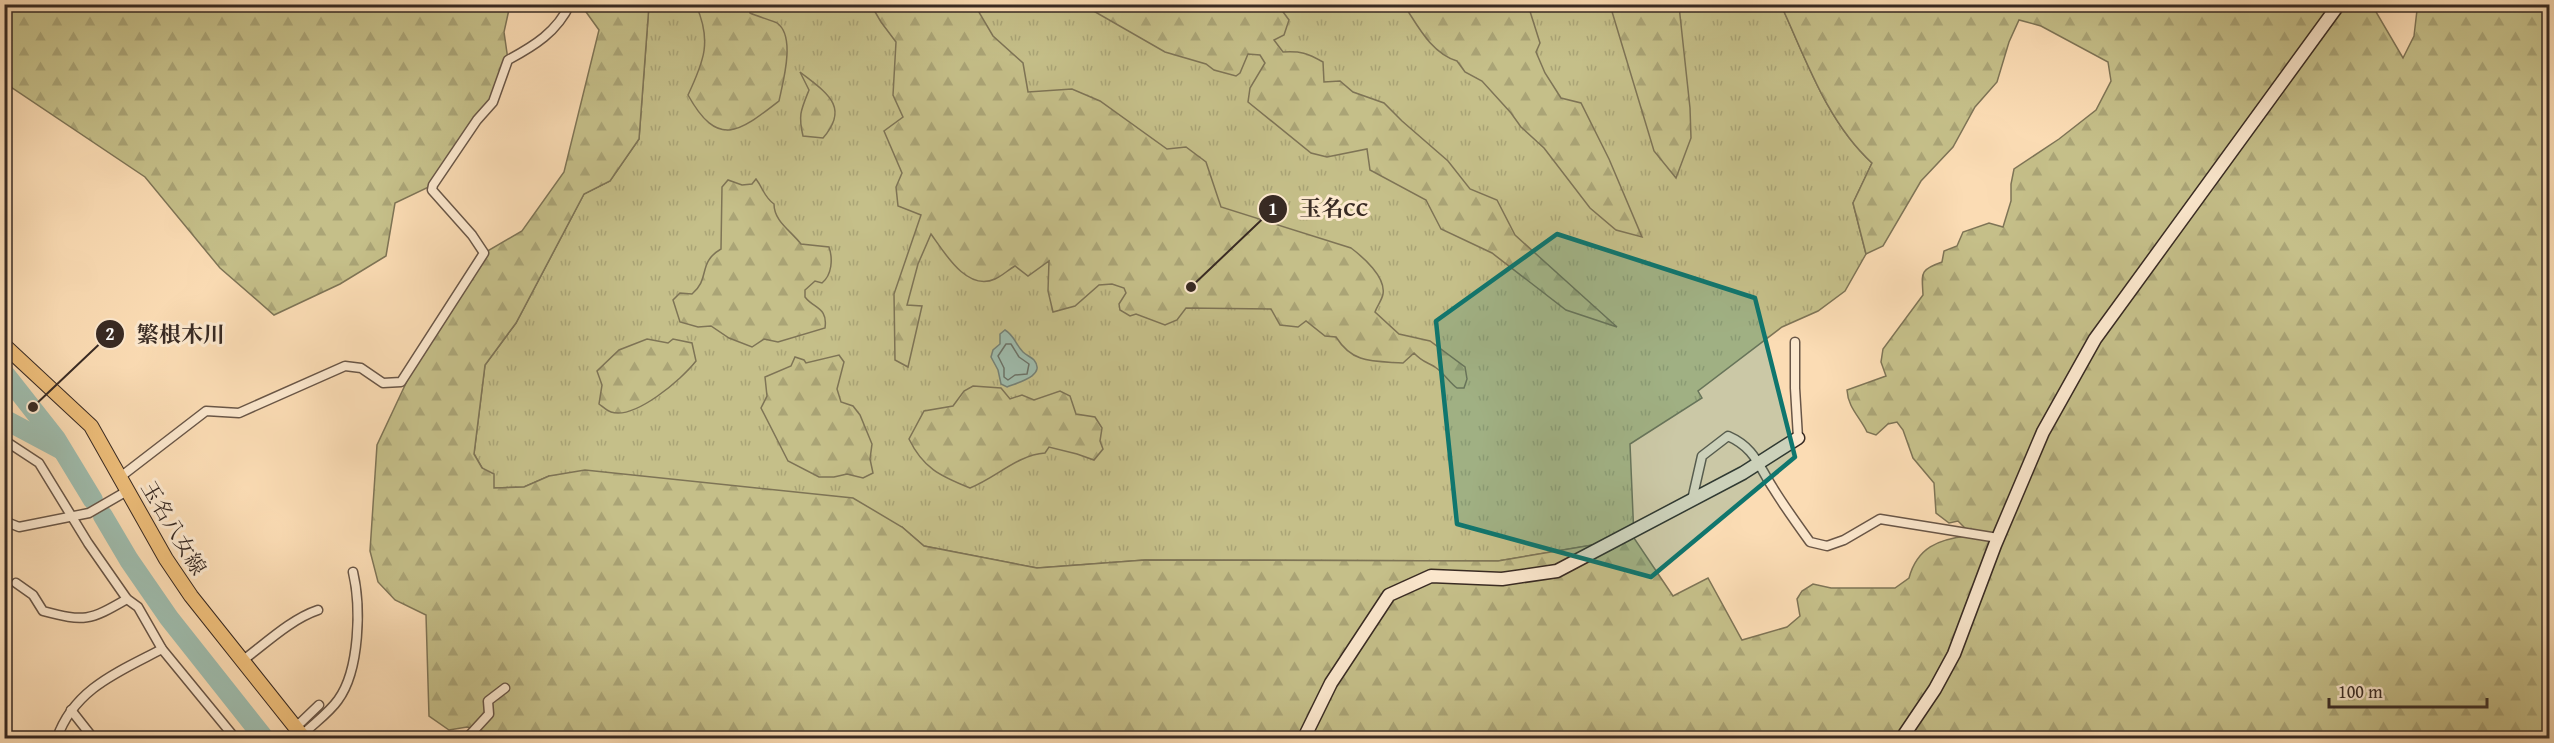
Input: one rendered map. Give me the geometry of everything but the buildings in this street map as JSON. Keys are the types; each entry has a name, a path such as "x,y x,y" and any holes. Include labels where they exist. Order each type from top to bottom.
{"main road":[{"name":"玉名八女線","path":"4,345 91,426 119,478 191,596 300,734"}],"street":[{"path":"119,478 206,411 239,413 345,366 361,368 383,383 401,382 484,253 472,235 432,190 433,185 477,120 493,102 508,60 539,43 565,16 570,4"},
{"path":"1902,738 1935,689 1953,654 1998,538 2043,432 2095,339 2338,4"},
{"path":"1304,738 1331,683 1389,595 1431,576 1502,579 1557,571 1692,500 1798,438 1795,342"},
{"path":"1692,500 1702,456 1728,436 1744,443 1760,462 1772,487 1810,542 1827,546 1844,540 1880,519 1998,538"},
{"path":"4,440 39,463 72,517 127,598 138,607 162,649 235,738"},
{"path":"4,521 19,527 89,513 127,491"},
{"path":"300,734 338,700 348,681 359,609 352,572"},
{"path":"16,583 33,595 43,610 70,618 96,617 127,598"},
{"path":"242,661 278,634 318,610"},
{"path":"57,738 70,710 83,700 96,684 162,649"},
{"path":"468,738 489,714 488,701 506,688"},
{"path":"300,734 319,705"},
{"path":"70,710 93,738"}],"highlighted area":[{"path":"1557,234 1755,298 1795,457 1651,577 1457,524 1436,321"}],"green space":[{"path":"4,5 510,5 504,32 508,60 493,102 433,185 395,203 386,256 340,284 274,315 220,268 145,177 5,83"},
{"path":"581,5 649,5 639,139 610,181 584,194 516,323 485,365 474,454 482,468 494,474 494,488 524,487 549,476 585,470 853,498 902,527 924,546 1037,568 1145,560 1498,561 1634,538 1673,596 1708,578 1742,640 1787,627 1800,616 1797,599 1802,591 1813,584 1831,588 1895,588 1909,578 1917,559 1930,547 1947,540 1968,536 1967,530 1958,521 1949,523 1936,513 1934,483 1913,458 1903,430 1897,422 1888,424 1876,435 1867,432 1852,407 1847,390 1886,376 1881,362 1883,349 1923,295 1923,277 1926,270 1942,262 1944,251 1957,246 1963,232 1989,223 2003,227 2011,201 2014,169 2059,139 2096,110 2111,81 2108,62 2041,26 2019,20 2009,42 1997,82 1975,107 1953,147 1921,181 1883,246 1866,254 1853,203 1872,163 1842,129 1830,109 1781,5 2372,5 2403,58 2414,36 2417,10 2412,5 2549,5 2549,738 484,738 485,732 467,727 449,730 429,716 426,615 395,600 378,582 370,551 377,445 422,349 484,253 522,231 564,172 599,30"},
{"path":"649,5 1781,5 1830,109 1856,147 1872,163 1853,203 1866,254 1845,291 1818,311 1782,327 1698,391 1702,398 1630,444 1634,538 1498,561 1145,560 1037,568 924,546 902,527 549,476 524,487 494,488 474,454 485,365 516,323 584,194 610,181 639,139"},
{"path":"696,5 746,5 750,13 777,23 783,29 786,38 787,60 779,101 741,127 730,130 719,129 709,123 688,95 702,61 705,40"},
{"path":"871,5 971,5 976,7 993,36 1023,63 1028,92 1072,89 1100,101 1167,149 1186,147 1206,162 1221,207 1351,248 1367,262 1381,281 1383,294 1375,312 1399,334 1430,341 1465,367 1467,379 1464,388 1457,388 1438,369 1414,353 1403,363 1357,357 1349,352 1336,337 1325,336 1306,321 1298,327 1280,325 1271,309 1186,308 1177,320 1165,325 1136,314 1130,316 1120,310 1119,304 1126,293 1124,288 1112,284 1099,285 1075,306 1053,312 1048,291 1049,261 1028,276 1015,266 995,279 985,282 975,280 957,268 931,234 918,264 907,305 922,306 908,367 895,360 894,294 921,215 898,206 896,187 902,173 884,131 903,117 893,95 896,42"},
{"path":"1083,5 1278,5 1289,20 1284,35 1274,40 1283,52 1299,52 1323,62 1324,82 1340,81 1353,92 1384,103 1448,161 1470,189 1497,200 1515,235 1617,327 1566,310 1492,253 1441,229 1426,200 1370,170 1367,149 1327,157 1311,153 1248,102 1250,88 1265,63 1260,55 1248,54 1240,73 1236,76 1214,70 1206,64 1165,52"},
{"path":"1404,5 1528,5 1540,43 1536,52 1545,73 1561,98 1581,103 1609,159 1642,237 1616,230 1590,208 1544,148 1521,127 1482,81 1465,72 1457,61 1432,45"},
{"path":"1610,5 1679,6 1690,108 1691,138 1676,178 1654,151"},
{"path":"800,72 826,93 835,108 835,117 831,127 823,138 803,136 801,113 809,90"},
{"path":"756,179 774,204 783,225 801,244 829,247 831,262 830,271 825,280 822,283 815,281 805,290 805,297 822,312 825,328 778,342 764,339 752,347 729,338 711,326 698,327 680,322 673,300 680,293 692,294 698,288 706,265 721,249 722,187 728,180 742,185 752,184"},
{"path":"647,339 668,343 673,339 692,343 696,361 680,378 645,404 621,413 608,411 599,404 602,385 597,371 619,350"},
{"path":"839,355 844,362 837,389 841,402 853,406 860,415 872,444 870,459 873,473 863,478 847,474 819,477 788,461 761,408 767,396 765,377 791,366 795,357 806,363"},
{"path":"973,386 1001,388 1010,399 1022,395 1034,400 1060,391 1070,396 1076,414 1095,417 1102,428 1100,441 1103,449 1094,460 1049,447 1045,453 1016,462 970,488 950,479 933,470 920,457 909,439 924,411 953,406 964,391"}],"water":[{"path":"1005,330 1037,366 1034,375 1007,387 1001,384 998,370 991,357 993,350 1000,344 1000,334"}],"waterway":[{"path":"4,373 56,439 93,500"},
{"path":"4,419 62,450"},
{"path":"103,516 129,560 169,618 264,738"}],"place":[{"name":"玉名CC","path":"1191,287"},
{"name":"繁根木川","path":"33,407"}]}
